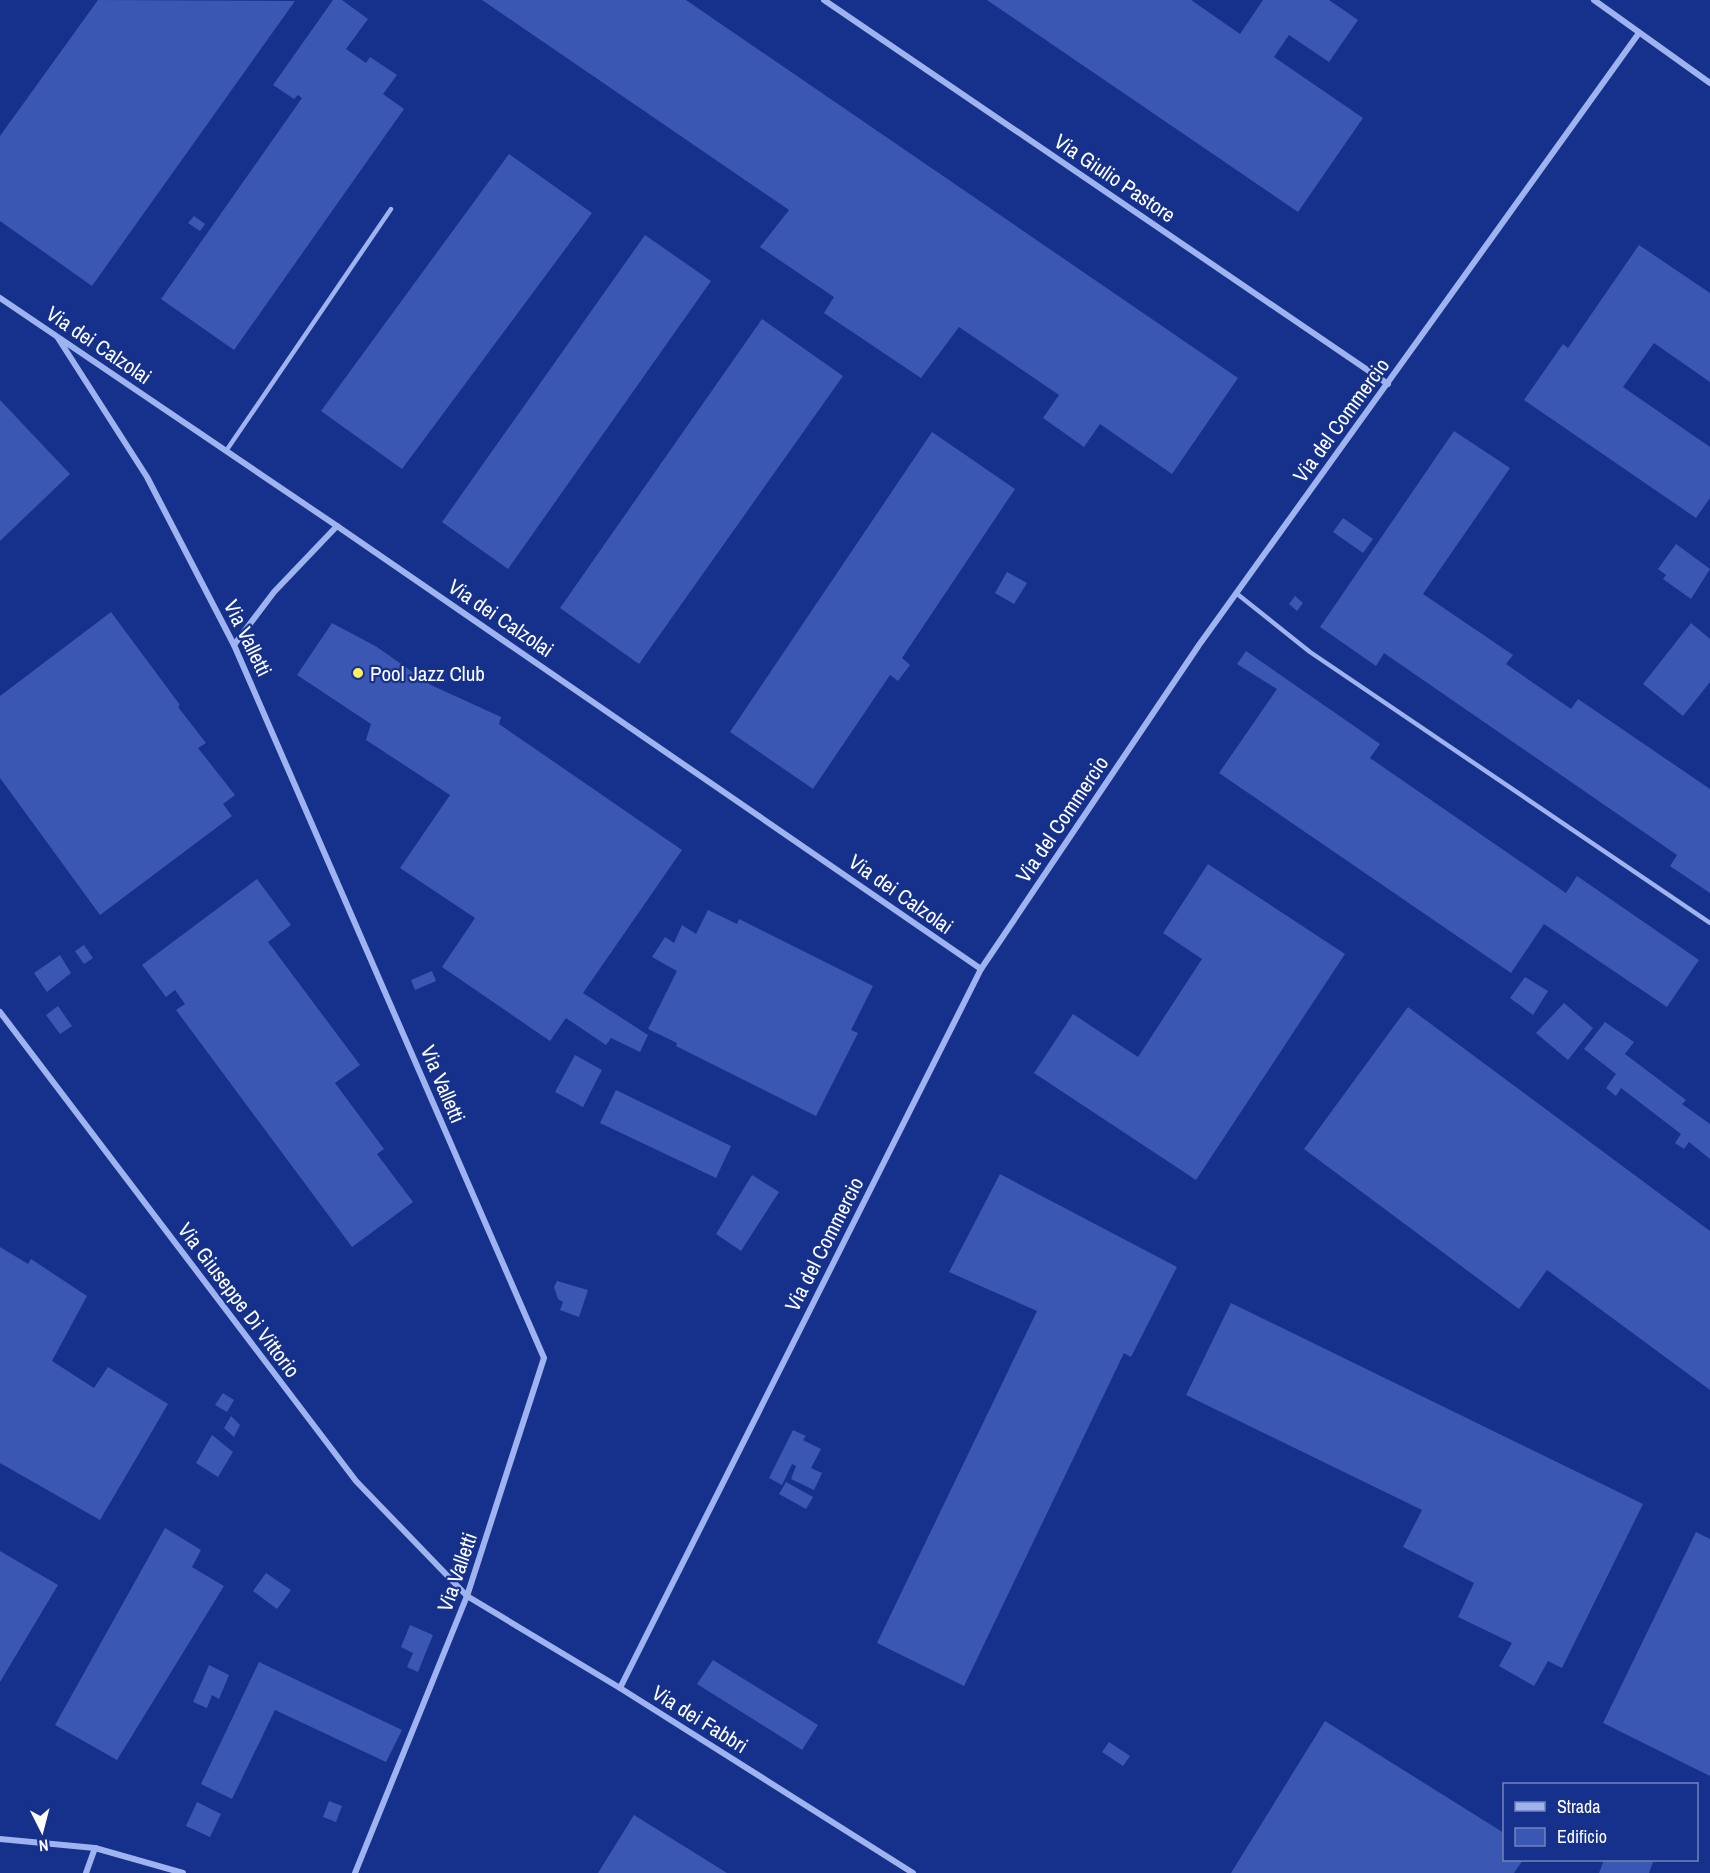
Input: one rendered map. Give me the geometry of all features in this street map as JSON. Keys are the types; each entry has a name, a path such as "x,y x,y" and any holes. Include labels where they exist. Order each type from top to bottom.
{"street":[{"name":"Via Giulio Pastore","path":"824,0 1388,384"},
{"path":"1594,0 1710,83"},
{"name":"Via del Commercio","path":"620,1688 981,969 1236,593 1639,33"},
{"name":"Via dei Calzolai","path":"0,298 337,526 981,969"},
{"name":"Via Valletti","path":"58,338 147,477 234,645 544,1358 467,1596 355,1873"},
{"path":"234,645 274,592 337,526"},
{"name":"Via Giuseppe Di Vittorio","path":"0,1012 356,1481 467,1596"},
{"name":"Via dei Fabbri","path":"467,1596 620,1688 913,1873"},
{"path":"0,1839 95,1848 183,1873"},
{"path":"86,1873 95,1848"}],"lane":[{"path":"226,451 390,209"},
{"path":"1236,593 1310,652 1710,923"}],"building":[{"path":"98,0 295,1 92,286 0,221 0,136"},
{"path":"333,0 342,0 368,19 346,49 366,63 370,57 397,75 383,94 404,109 234,350 161,299 302,98 298,95 294,99 273,85"},
{"path":"482,0 686,0 1238,378 1172,474 1100,424 1084,447 1043,418 1059,395 959,327 921,378 824,313 834,297 760,247 789,210"},
{"path":"987,0 1191,0 1240,34 1263,0 1329,0 1358,20 1329,62 1289,35 1274,57 1363,118 1298,212"},
{"path":"509,154 592,213 402,469 321,411"},
{"path":"194,216 205,224 200,231 188,223"},
{"path":"645,235 711,281 508,569 442,522"},
{"path":"1639,245 1710,293 1710,382 1654,343 1623,387 1710,447 1710,498 1696,518 1524,400 1563,344 1568,348"},
{"path":"762,319 843,376 639,664 560,608"},
{"path":"0,400 70,474 0,541"},
{"path":"1454,431 1510,468 1423,594 1513,655 1506,664 1571,709 1578,699 1710,789 1710,893 1670,866 1677,855 1384,653 1376,666 1320,627"},
{"path":"932,432 1015,489 902,658 910,665 898,681 890,675 813,789 730,732"},
{"path":"1343,518 1373,539 1363,553 1333,532"},
{"path":"1676,544 1710,569 1691,599 1663,579 1666,575 1658,569"},
{"path":"1007,572 1027,583 1014,604 995,593"},
{"path":"1295,596 1303,603 1297,611 1289,604"},
{"path":"111,612 206,743 198,748 235,795 223,804 232,816 100,915 0,778 0,696"},
{"path":"332,623 377,647 431,685 501,717 499,724 682,850 583,993 648,1035 640,1052 611,1038 606,1045 566,1018 550,1041 442,967 475,918 400,868 450,795 366,740 371,724 297,675"},
{"path":"1691,623 1710,639 1710,682 1683,716 1643,684"},
{"path":"1246,651 1380,744 1370,758 1566,893 1577,876 1699,960 1667,1007 1544,924 1511,973 1219,773 1277,689 1237,664"},
{"path":"1208,864 1345,954 1196,1180 1034,1073 1073,1014 1138,1057 1202,959 1163,933"},
{"path":"257,879 291,925 268,942 360,1065 335,1083 384,1149 377,1154 413,1202 352,1247 176,1010 185,1004 175,990 166,997 142,965"},
{"path":"708,910 737,924 739,919 873,986 851,1030 858,1033 816,1116 676,1046 677,1043 648,1029 677,971 652,957 665,937 674,943 682,925 696,934"},
{"path":"84,945 93,958 84,964 75,951"},
{"path":"60,955 71,973 47,992 34,973"},
{"path":"432,971 436,981 415,990 411,980"},
{"path":"1525,977 1548,991 1533,1015 1510,998"},
{"path":"1564,1003 1593,1028 1568,1060 1536,1033"},
{"path":"58,1006 72,1026 60,1034 46,1015"},
{"path":"1408,1007 1710,1231 1710,1390 1547,1270 1519,1309 1304,1149"},
{"path":"1605,1022 1634,1042 1625,1054 1686,1100 1682,1104 1710,1124 1710,1159 1689,1142 1684,1149 1675,1143 1681,1134 1621,1088 1616,1096 1606,1088 1616,1074 1584,1049"},
{"path":"575,1055 602,1070 583,1107 555,1092"},
{"path":"616,1090 731,1146 716,1178 600,1123"},
{"path":"1000,1174 1177,1267 1131,1357 1124,1353 964,1686 877,1643 1037,1311 949,1272"},
{"path":"752,1175 779,1192 741,1251 716,1234"},
{"path":"0,1247 28,1264 31,1259 87,1296 52,1361 94,1388 108,1367 168,1404 100,1520 0,1463"},
{"path":"557,1281 588,1290 579,1317 560,1310 563,1302 558,1299 554,1287"},
{"path":"1231,1303 1643,1504 1562,1668 1548,1661 1534,1686 1499,1666 1512,1643 1458,1617 1474,1583 1403,1547 1422,1510 1186,1395"},
{"path":"223,1393 234,1400 227,1412 215,1405"},
{"path":"231,1416 240,1425 234,1437 224,1428"},
{"path":"793,1430 806,1436 803,1440 821,1449 811,1468 822,1473 814,1490 791,1479 796,1466 792,1464 782,1485 769,1478"},
{"path":"212,1435 233,1452 218,1477 196,1463"},
{"path":"786,1482 813,1497 806,1509 779,1494"},
{"path":"165,1528 201,1550 192,1567 224,1586 117,1760 55,1725"},
{"path":"1696,1532 1710,1539 1710,1776 1603,1723"},
{"path":"0,1551 58,1585 0,1682"},
{"path":"266,1573 291,1590 277,1609 253,1591"},
{"path":"410,1625 433,1635 418,1672 407,1667 413,1653 401,1647"},
{"path":"713,1660 818,1725 802,1750 697,1684"},
{"path":"259,1662 402,1730 386,1762 275,1710 232,1799 201,1784"},
{"path":"209,1665 229,1675 219,1699 212,1695 207,1708 193,1702"},
{"path":"1325,1721 1503,1832 1503,1861 1522,1861 1514,1873 1231,1873"},
{"path":"1109,1742 1130,1756 1123,1766 1102,1752"},
{"path":"329,1801 342,1806 336,1822 323,1817"},
{"path":"197,1802 221,1814 210,1837 186,1826"},
{"path":"634,1815 727,1873 598,1873"},
{"path":"1604,1861 1653,1862 1649,1873 1599,1873"}],"place":[{"name":"Pool Jazz Club","path":"358,673"}]}
